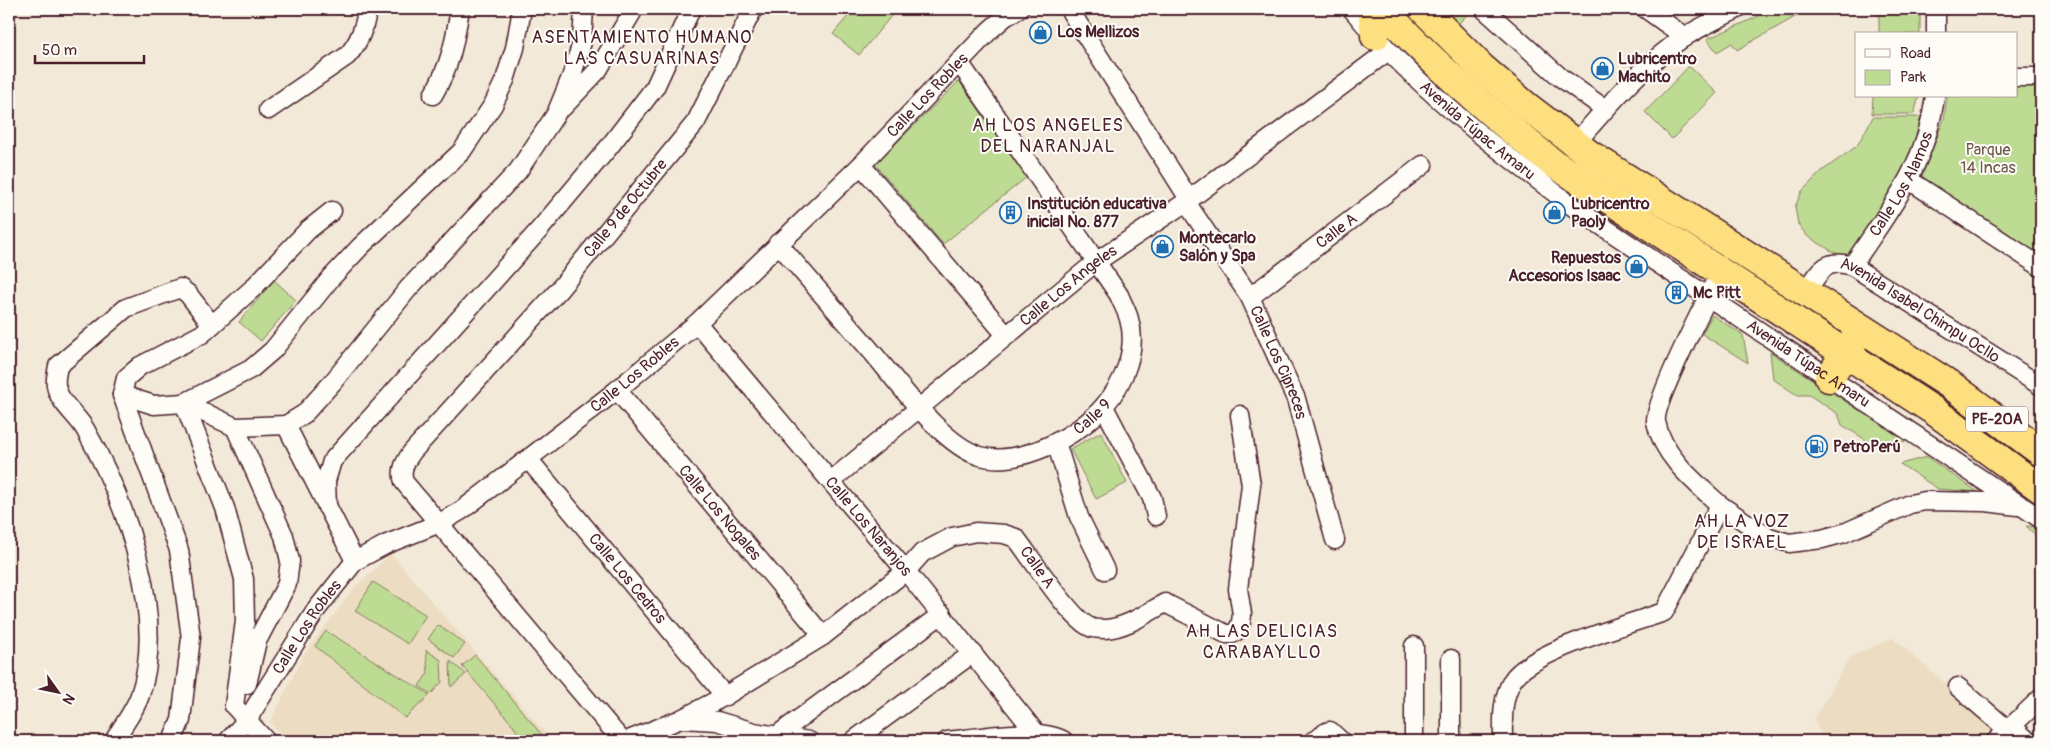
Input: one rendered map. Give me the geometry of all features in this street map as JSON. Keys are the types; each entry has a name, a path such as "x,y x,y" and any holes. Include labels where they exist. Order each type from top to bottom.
{"highway":[{"path":"1372,9 1382,43"},
{"name":"Avenida Túpac Amaru","path":"1383,9 1460,84 1525,155 1580,182 1934,411 2032,498"},
{"path":"1423,9 1481,67 1525,105 1575,144 1862,328 1829,378"},
{"name":"PE-20A","path":"1862,328 1952,386 2041,452"}],"street":[{"path":"268,110 347,56 356,46 362,34 368,9"},
{"path":"432,96 445,74 451,59 460,9"},
{"path":"122,395 154,405 184,403 251,368 272,350 326,284 361,246 462,151 493,105 505,80 515,48 522,9"},
{"path":"556,114 572,76 582,42 584,9"},
{"path":"184,403 235,427 286,425 304,414 408,290 518,171 556,114 598,70 634,9"},
{"path":"327,507 326,481 332,461 540,229 608,147 655,87 691,9"},
{"name":"Calle 9 de Octubre","path":"440,523 404,482 401,474 404,463 558,291 696,122 753,9"},
{"name":"Calle Los Robles","path":"228,741 240,713 354,561 387,544 440,523 462,510 529,460 697,323 861,165 990,30 1005,17 1019,9"},
{"name":"Calle Los Cipreces","path":"1069,9 1250,296 1296,399 1334,540"},
{"name":"Avenida Túpac Amaru","path":"1352,9 1382,43 1467,122 1525,155 1572,206 1829,378 2032,498 2041,519"},
{"path":"1484,9 1560,77 1605,109"},
{"path":"1646,9 1685,37"},
{"path":"1575,144 1605,109 1642,72 1685,37 1737,9"},
{"path":"1936,9 1936,32"},
{"name":"Calle Los Angeles","path":"832,480 1096,262 1188,200 1382,43"},
{"name":"Calle 9","path":"778,243 920,408 947,437 964,449 979,456 996,459 1014,458 1056,442 1104,407 1124,375 1130,357 1132,337 1129,319 1119,295 959,62"},
{"path":"2018,77 2041,77"},
{"name":"Calle Los Alamos","path":"1852,266 1909,180 1922,153 1929,132 1935,98"},
{"path":"861,165 1006,335"},
{"name":"Calle A","path":"1250,296 1423,165"},
{"path":"1909,180 2041,267"},
{"path":"172,741 181,720 191,638 179,550 122,395 126,378 140,366 202,334 252,289 308,230 332,211"},
{"name":"Avenida Isabel Chimpu Ocllo","path":"1806,293 1819,272 1827,265 1839,262 1852,266 2041,386"},
{"path":"1721,272 1665,388 1656,419 1664,444 1675,460 1720,505 1766,536 1789,543 1822,539 1844,533 1910,504 1925,501 1986,502 2032,498"},
{"path":"114,741 140,696 148,662 149,618 129,524 85,428 66,404 56,386 58,366 126,308 180,288 188,294 212,324"},
{"name":"Calle Los Naranjos","path":"697,323 832,480 942,614 1036,733"},
{"name":"Calle Los Nogales","path":"616,390 824,636"},
{"path":"184,403 225,508 244,579 245,621 240,713 266,741"},
{"path":"1104,407 1152,498 1156,516"},
{"name":"Calle A","path":"626,741 681,719 725,696 824,636 906,570 922,553 952,537 976,532 1004,534 1016,538 1074,616 1090,628 1106,629 1121,625 1165,603 1226,634 1232,634 1238,630 1241,622 1242,614 1238,589 1251,485 1240,415"},
{"path":"286,425 354,561"},
{"path":"235,427 284,536 290,561 287,584 257,641 240,713"},
{"path":"1056,442 1079,517 1105,570"},
{"name":"Calle Los Cedros","path":"529,460 725,696"},
{"path":"1503,741 1503,707 1513,679 1525,668 1564,647 1664,612 1720,505"},
{"path":"440,523 622,741"},
{"path":"776,736 942,614"},
{"path":"1414,646 1414,741"},
{"path":"853,741 972,653"},
{"path":"1451,659 1451,741"},
{"path":"1958,687 2005,732 2028,741"},
{"path":"2005,732 2041,698"},
{"path":"681,719 717,721 754,732 810,741"},
{"path":"1313,741 1325,732 1330,731 1341,741"},
{"path":"947,741 1036,733 1056,736 1064,741"}],"shaded area":[{"path":"391,554 552,741 287,741 270,722 305,653 354,588"},
{"path":"1893,638 1998,729 1986,741 1825,741 1814,720 1850,657"}],"green space":[{"path":"854,9 896,10 859,55 833,34"},
{"path":"1448,9 1467,9 1470,12 1458,24 1446,11"},
{"path":"1775,9 1809,9 1737,50 1732,43 1717,52 1707,39"},
{"path":"1879,9 1920,9 1920,32 1879,32"},
{"path":"1689,66 1717,93 1672,139 1645,112"},
{"path":"959,81 1027,177 943,244 875,164"},
{"name":"Parque 14 Incas","path":"2018,85 2041,85 2041,258 1920,181 1944,119 1947,98 2018,98"},
{"path":"1873,98 1918,98 1914,114 1872,114"},
{"path":"1873,117 1921,117 1909,156 1900,174 1880,209 1845,259 1807,236 1798,224 1795,207 1802,191 1822,171 1857,146"},
{"path":"274,280 296,300 261,341 239,322"},
{"path":"1712,315 1743,335 1748,363 1702,334"},
{"path":"1770,352 1906,441 1879,448 1842,425 1838,414 1809,395 1797,395 1773,379"},
{"path":"1101,432 1127,483 1096,499 1070,449"},
{"path":"1927,457 1978,492 1938,489 1900,464"},
{"path":"2026,526 2041,527 2041,540"},
{"path":"373,582 426,615 408,644 355,611"},
{"path":"438,625 465,644 454,658 428,639"},
{"path":"326,631 430,695 405,718 315,646"},
{"path":"426,650 441,660 442,682 431,694 419,686 428,673"},
{"path":"475,655 547,741 523,741 512,724 462,666"},
{"path":"450,661 466,674 451,687"}],"place":[{"name":"Los Mellizos","path":"1041,32"},
{"name":"Lubricentro Machito","path":"1602,68"},
{"name":"Institución educativa inicial No. 877","path":"1011,213"},
{"name":"Lubricentro Paoly","path":"1555,213"},
{"name":"Montecarlo Salón y Spa","path":"1163,247"},
{"name":"Repuestos Accesorios Isaac","path":"1637,267"},
{"name":"Mc Pitt","path":"1677,293"},
{"name":"PetroPerú","path":"1817,447"}],"district":[{"name":"ASENTAMIENTO HUMANO LAS CASUARINAS","path":"642,47"},
{"name":"AH LOS ANGELES DEL NARANJAL","path":"1048,135"},
{"name":"AH LA VOZ DE ISRAEL","path":"1742,531"},
{"name":"AH LAS DELICIAS CARABAYLLO","path":"1262,641"}]}
